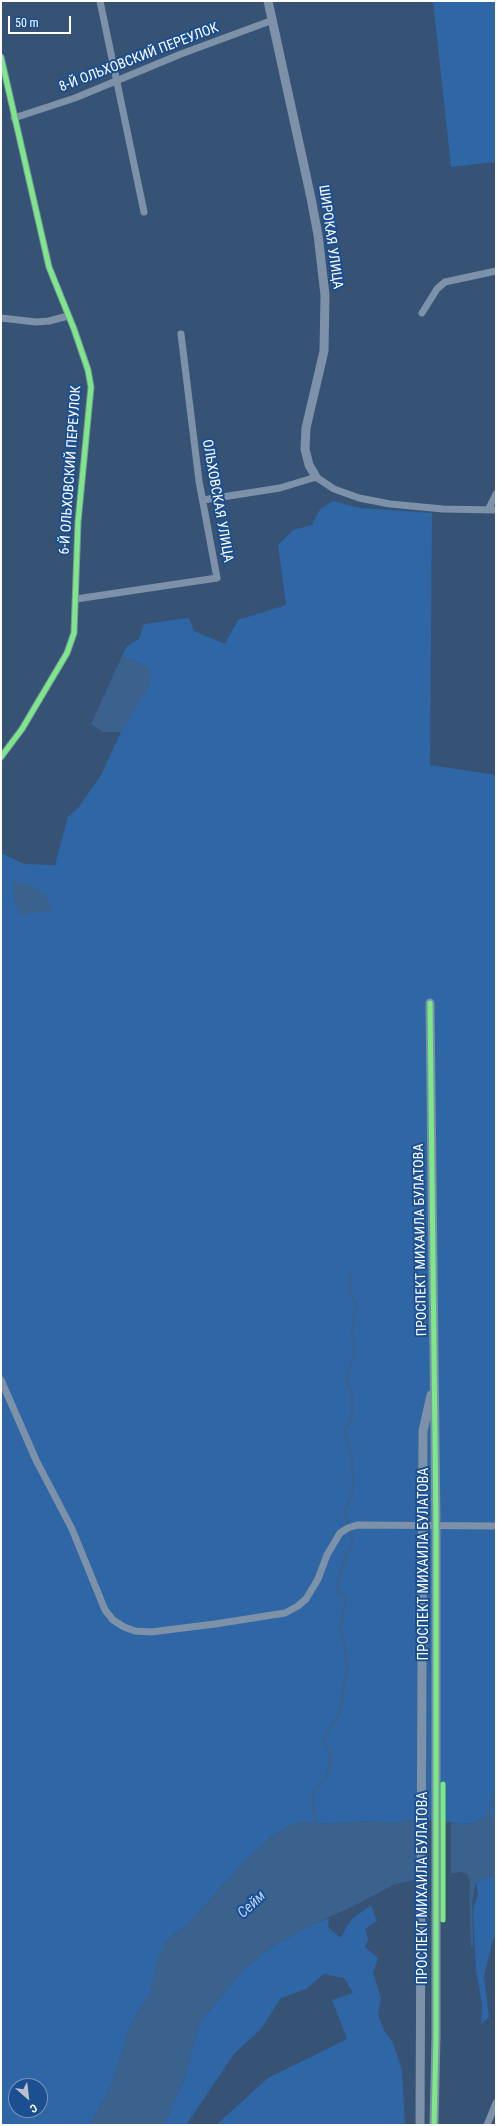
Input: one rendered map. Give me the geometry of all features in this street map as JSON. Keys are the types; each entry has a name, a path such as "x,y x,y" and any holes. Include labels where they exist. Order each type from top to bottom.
{"street":[{"path":"100,1 144,212"},
{"name":"ШИРОКАЯ УЛИЦА","path":"268,1 312,198 325,296 324,351 306,428 305,450 309,465 316,477"},
{"name":"8-Й ОЛЬХОВСКИЙ ПЕРЕУЛОК","path":"14,118 74,98 272,20"},
{"name":"6-Й ОЛЬХОВСКИЙ ПЕРЕУЛОК","path":"1,57 49,267 88,370 91,387 78,522 74,633 67,653 22,729 1,757"},
{"path":"422,313 437,289 445,282 496,271"},
{"path":"1,318 36,322 50,321 68,316"},
{"name":"ОЛЬХОВСКАЯ УЛИЦА","path":"76,599 217,578 199,481 181,334"},
{"path":"203,500 280,488 316,477 334,489 359,498 427,508 496,510"},
{"path":"488,510 496,494"},
{"name":"ПРОСПЕКТ МИХАИЛА БУЛАТОВА","path":"430,1003 436,1526 434,2125"},
{"path":"1,1380 36,1460 72,1529 105,1610 113,1620 135,1632 151,1632 208,1625 285,1613 298,1606 306,1598 318,1579 327,1554 340,1533 357,1525 496,1526"},
{"name":"ПРОСПЕКТ МИХАИЛА БУЛАТОВА","path":"420,2125 421,1525 423,1431 434,1382"},
{"path":"487,2125 496,2103"}],"shaded area":[{"path":"433,1 496,1 496,162 451,167"},
{"path":"333,501 360,508 432,513 430,765 496,775 496,1821 488,1815 474,1823 462,1824 408,1820 396,1823 370,1821 316,1824 301,1822 288,1826 270,1838 245,1861 189,1923 165,1942 151,1991 131,2024 112,2084 90,2125 1,2125 1,853 24,864 55,865 68,817 78,808 101,775 121,732 146,666 122,656 127,646 139,639 144,624 189,618 194,631 225,644 238,620 286,605 278,545 293,530 312,525 320,509"},
{"path":"496,1876 496,1937 493,1940 484,1976 489,2017 481,2024 482,2004 476,1970 473,1909 478,1895 476,1881"},
{"path":"371,1905 377,1921 365,1929 368,1939 365,1947 378,1958 373,1973 381,1998 378,2014 384,2030 393,2043 402,2070 405,2125 216,2125 268,2078 347,2039 332,2000 353,1993 344,1978 324,1974 306,1989 281,1998 261,2029 234,2054 186,2125 164,2125 185,2077 199,2023 244,1969 267,1950 309,1926 329,1918 328,1927 340,1938 352,1919"}],"water":[{"path":"122,656 146,666 151,671 150,685 121,732 103,732 91,724"},
{"path":"13,881 31,885 46,896 52,910 20,915 14,902"},
{"name":"Сейм","path":"488,1815 494,1817 496,1821 496,1876 476,1881 472,1901 469,1901 470,1881 467,1874 460,1872 395,1884 352,1907 309,1926 267,1950 244,1969 199,2023 185,2077 164,2125 90,2125 112,2084 131,2024 151,1991 157,1961 165,1942 189,1923 245,1861 270,1838 288,1826 301,1822 316,1824 370,1821 396,1823 408,1820 462,1824 474,1823"}],"pier":[{"path":"417,1819 451,1822 451,1876 416,1883"}],"waterway":[{"path":"349,1527 344,1513 353,1491 352,1455 344,1430 352,1419 352,1394 346,1380 355,1351 352,1333 356,1303 350,1291 350,1272"},
{"path":"325,1737 339,1714 347,1669 344,1639 340,1629 346,1597 339,1594 337,1584 345,1559 353,1542 349,1529"},
{"path":"316,1826 312,1795 326,1776 331,1763 330,1753 324,1743 325,1739"},
{"path":"487,1817 496,1791"},
{"path":"471,1901 472,1947"}],"cycle path":[{"path":"1,57 49,267 74,329 88,370 91,387 78,522 74,633 67,653 22,729 1,757"},
{"path":"430,1003 436,1526 436,2036 434,2125"},
{"path":"443,1784 443,1920"}]}
